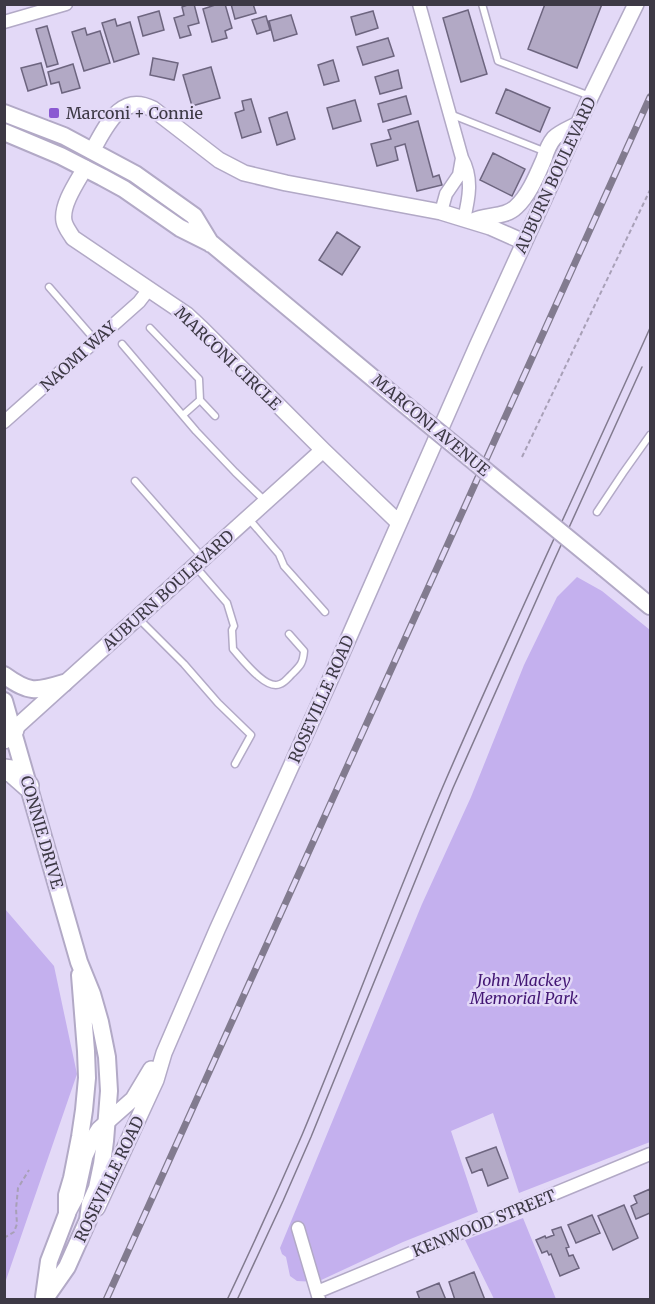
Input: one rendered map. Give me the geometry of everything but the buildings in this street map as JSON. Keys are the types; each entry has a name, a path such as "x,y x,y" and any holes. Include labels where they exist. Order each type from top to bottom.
{"highway":[{"path":"4,770 11,771 28,786"}],"main road":[{"name":"MARCONI AVENUE","path":"4,113 64,136 135,174 194,216 212,244"},
{"name":"MARCONI AVENUE","path":"4,132 85,168 124,189 180,228 212,244 651,606"},
{"path":"4,675 27,689 46,689 64,683"},
{"name":"CONNIE DRIVE","path":"4,701 9,734 28,786 79,962 92,994 107,1058 109,1091 102,1164 97,1188 90,1204 88,1220"},
{"name":"CONNIE DRIVE","path":"67,1214 67,1195 80,1137 87,1078 79,962"},
{"name":"ROSEVILLE ROAD","path":"44,1299 49,1261 67,1214"},
{"name":"ROSEVILLE ROAD","path":"44,1299 67,1267 88,1220"}],"street":[{"path":"4,22 66,4"},
{"path":"419,4 462,158 467,168 470,196 468,220"},
{"name":"AUBURN BOULEVARD","path":"477,346 591,96 636,4"},
{"path":"92,151 116,113 129,105 146,105 219,160 244,173 441,212 490,227 524,242"},
{"path":"468,220 509,212 518,206 531,187 555,138 578,124"},
{"path":"441,212 447,194 459,175 462,158"},
{"name":"MARCONI CIRCLE","path":"85,168 64,212 64,222 73,238 187,315 322,450 399,523"},
{"name":"NAOMI WAY","path":"4,422 139,302 149,289"},
{"name":"ROSEVILLE ROAD","path":"88,1220 98,1207 156,1080 164,1053 216,930 335,669 477,346"},
{"name":"AUBURN BOULEVARD","path":"9,734 322,450"},
{"name":"ROSEVILLE ROAD","path":"67,1214 76,1197 85,1156 92,1140 106,1121 133,1099 164,1053"},
{"name":"KENWOOD STREET","path":"318,1295 651,1154"},
{"path":"298,1228 318,1295"}],"lane":[{"path":"482,4 498,61 591,96"},
{"path":"450,114 546,153"},
{"path":"49,287 95,340"},
{"path":"150,328 199,380 200,400 215,416"},
{"path":"122,344 196,431 266,501"},
{"path":"183,415 200,400"},
{"path":"597,512 651,435"},
{"path":"135,481 199,562 227,603 234,626 232,630 233,649 259,677 274,686 282,684 303,662 304,651 289,634"},
{"path":"248,518 279,554 284,566 325,612"},
{"path":"137,617 251,735 235,764"}],"path":[{"path":"522,457 651,190"},
{"path":"4,1238 14,1232 17,1224 18,1188 29,1170"}],"green space":[{"name":"John Mackey Memorial Park","path":"577,577 602,591 650,630 650,1142 519,1193 493,1113 451,1131 478,1212 403,1242 317,1282 297,1281 290,1276 286,1257 280,1248 422,904 471,797 524,665 557,597"},
{"path":"5,909 54,966 77,1074 5,1283"},
{"path":"523,1218 556,1299 494,1299 465,1240"}],"tram line":[{"path":"227,1300 302,1135 444,784 650,328"},
{"path":"237,1300 311,1137 453,788 642,367"}],"railway":[{"path":"106,1300 650,97"}],"place":[{"name":"Marconi + Connie","path":"54,113"}]}
